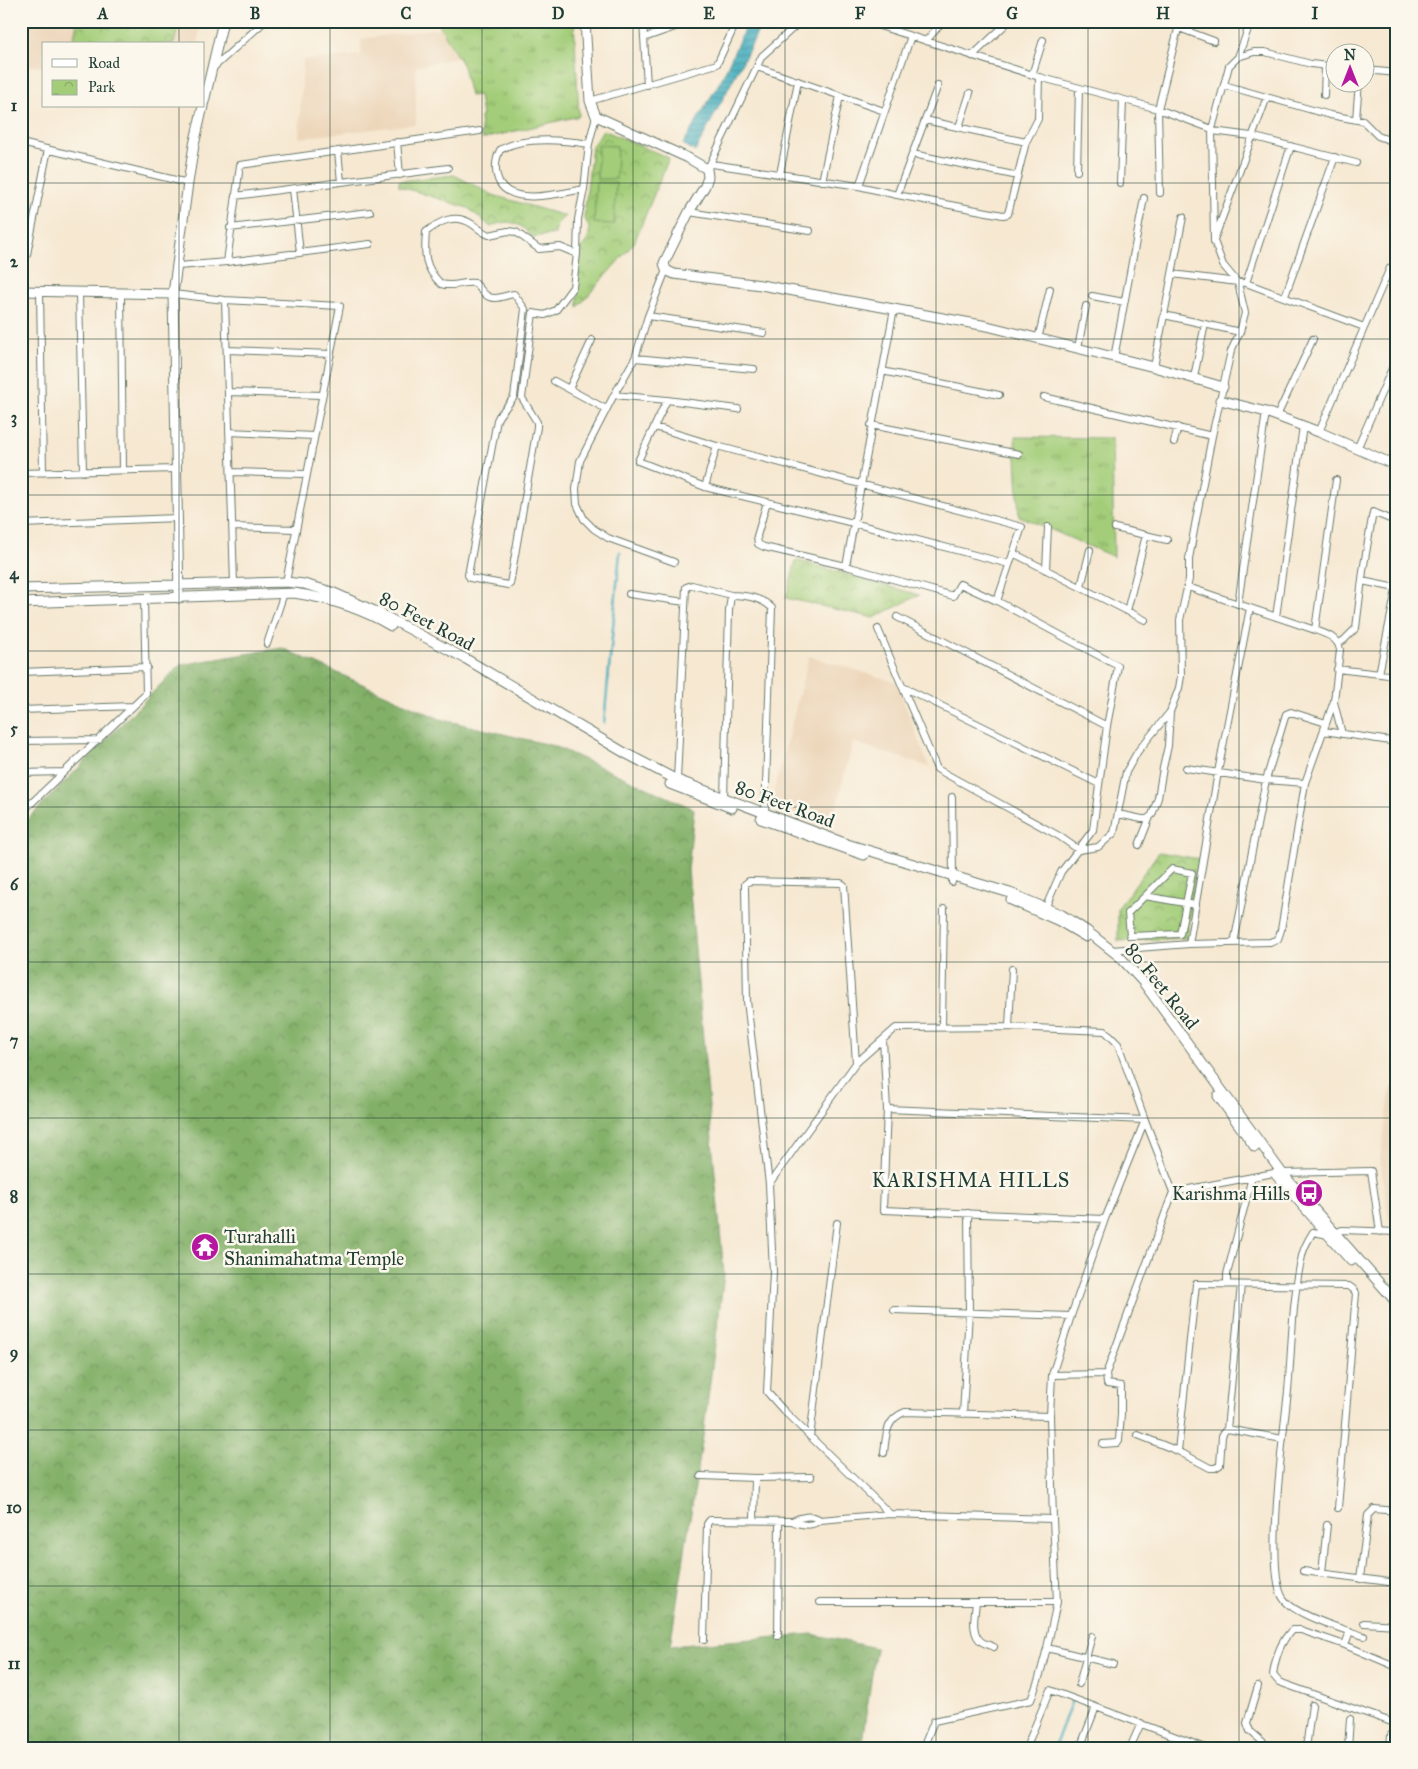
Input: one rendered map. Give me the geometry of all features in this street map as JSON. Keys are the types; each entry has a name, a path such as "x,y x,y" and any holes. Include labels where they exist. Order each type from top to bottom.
{"main road":[{"path":"205,98 223,21"},
{"path":"585,21 590,101 596,116 709,166 705,186 689,212 664,263 666,270 674,274 761,285 987,326 1154,367 1223,387"},
{"path":"179,598 173,294 194,145 203,108"},
{"path":"21,291 173,294"},
{"path":"1220,400 1266,412 1396,463"},
{"name":"80 Feet Road","path":"21,589 286,582 304,584 332,592 379,613 416,637 622,758 675,786 845,850 953,879"},
{"name":"80 Feet Road","path":"21,603 284,593 306,595 333,602 376,618 474,664 625,753 677,780 847,844 1045,911 1087,931 1112,950 1132,969 1155,997 1278,1173"},
{"name":"80 Feet Road","path":"1045,911 1106,952 1127,973 1278,1173 1397,1312"},
{"name":"80 Feet Road","path":"1332,1234 1397,1303"}],"street":[{"path":"213,68 265,21"},
{"path":"643,21 647,85"},
{"path":"644,38 692,21"},
{"path":"590,101 717,64 737,21"},
{"path":"801,21 762,56 709,166 859,186 1003,215 1008,214 1010,210 1026,142 1038,119 1035,76 1042,40"},
{"path":"864,21 879,23 911,36 1035,76 1158,110 1213,130 1251,136 1356,163"},
{"path":"926,41 943,21"},
{"path":"1160,193 1158,110 1179,23 1214,41"},
{"path":"972,56 1005,25"},
{"path":"878,629 937,769 1059,836 1079,850 1098,847 1114,832 1126,772 1138,751 1170,712 1179,688 1182,666 1179,632 1188,587 1190,550 1231,351 1240,332 1245,312 1238,283 1223,264 1214,241 1213,130 1229,66 1238,57 1248,29"},
{"path":"859,186 911,36"},
{"path":"1238,57 1254,52 1265,52 1325,66 1324,95"},
{"path":"757,67 884,111"},
{"path":"1376,71 1397,73"},
{"path":"780,174 798,81"},
{"path":"897,195 938,85"},
{"path":"1224,85 1330,115 1365,122 1378,136 1397,143"},
{"path":"1077,171 1079,88"},
{"path":"1356,119 1358,92"},
{"path":"959,127 970,93"},
{"path":"822,181 840,96"},
{"path":"1214,241 1251,136 1267,97"},
{"path":"1120,183 1123,100"},
{"path":"577,254 560,248 539,249 516,232 489,235 461,218 440,222 426,232 424,254 434,277 441,284 455,286 466,282 475,283 485,295 491,298 514,294 526,309 520,376 522,398 538,422 538,427 510,584 508,586 470,578 468,575 497,420 514,397 520,376 532,325 533,312 545,315 556,310 573,287 577,254 578,220 589,144 596,116"},
{"path":"925,120 1026,142"},
{"path":"226,262 240,165 480,131"},
{"path":"584,189 552,195 522,196 508,191 500,185 496,168 500,150 515,144 551,140 589,144"},
{"path":"397,142 400,174"},
{"path":"21,143 188,183"},
{"path":"1246,283 1291,146"},
{"path":"21,258 26,255 28,249 48,149"},
{"path":"338,151 341,182"},
{"path":"913,154 1018,176"},
{"path":"1285,296 1335,157"},
{"path":"235,196 448,168"},
{"path":"293,189 300,253"},
{"path":"1114,358 1144,198"},
{"path":"230,228 370,212"},
{"path":"689,212 810,230"},
{"path":"1154,367 1183,217"},
{"path":"177,272 226,262 370,244"},
{"path":"1319,432 1390,268 1397,264"},
{"path":"666,270 648,316 635,358 606,409 580,461 576,489 577,504 584,519 594,529 608,538 674,562"},
{"path":"1172,274 1246,283 1364,327"},
{"path":"1038,338 1050,289"},
{"path":"40,292 43,473"},
{"path":"79,293 83,472"},
{"path":"121,294 123,471"},
{"path":"173,294 225,300 340,306 286,582"},
{"path":"1092,296 1124,302"},
{"path":"225,300 234,583"},
{"path":"1078,348 1086,306"},
{"path":"846,566 894,309"},
{"path":"1164,315 1240,332"},
{"path":"648,316 764,333"},
{"path":"1194,378 1205,324"},
{"path":"1277,416 1313,339"},
{"path":"569,389 592,340"},
{"path":"226,350 331,354"},
{"path":"1357,448 1397,357"},
{"path":"635,358 754,369"},
{"path":"882,371 999,395"},
{"path":"554,381 606,409"},
{"path":"228,392 322,395"},
{"path":"614,395 738,409"},
{"path":"1044,397 1212,436"},
{"path":"667,400 638,461 705,487 853,522 1009,564"},
{"path":"1238,604 1266,412"},
{"path":"871,425 1019,454"},
{"path":"1276,617 1303,426"},
{"path":"655,427 716,446 1022,527 997,601"},
{"path":"1174,442 1178,427"},
{"path":"229,432 314,436"},
{"path":"705,487 716,446"},
{"path":"21,474 176,468"},
{"path":"231,472 306,474"},
{"path":"1315,630 1336,480"},
{"path":"766,502 757,536 758,544 775,550 846,566 952,596 960,584 997,601 1118,666 1106,726 1093,830 1061,872 1045,911"},
{"path":"1338,643 1344,640 1356,628 1373,512 1397,522"},
{"path":"21,524 178,518"},
{"path":"233,527 295,529"},
{"path":"1046,570 1048,527"},
{"path":"1115,528 1167,540"},
{"path":"1127,611 1146,535"},
{"path":"1081,588 1090,550"},
{"path":"1013,553 1145,620"},
{"path":"1362,581 1396,587 1395,602 1378,674"},
{"path":"677,780 686,587 741,595 766,603 772,608 765,814"},
{"path":"1112,950 1190,944 1270,942 1278,939 1282,930 1305,783 1334,701 1340,650 1338,643 1330,636 1188,587"},
{"path":"267,644 284,593"},
{"path":"629,594 685,602"},
{"path":"724,799 731,595"},
{"path":"21,813 146,694 147,667 144,599"},
{"path":"1190,944 1218,772 1250,608"},
{"path":"897,617 1106,726"},
{"path":"21,672 147,667"},
{"path":"1337,668 1397,676"},
{"path":"903,687 1099,784"},
{"path":"1334,701 1342,734"},
{"path":"21,710 133,706"},
{"path":"1138,845 1158,798 1162,768 1170,735 1170,712"},
{"path":"1234,943 1266,780 1287,713 1291,712 1326,723"},
{"path":"1324,731 1397,742"},
{"path":"21,741 99,740"},
{"path":"1186,768 1266,780 1305,783"},
{"path":"21,773 64,772"},
{"path":"952,797 953,879"},
{"path":"1118,814 1142,819 1150,817"},
{"path":"1172,869 1192,873 1186,903 1180,934 1130,936 1128,913 1172,869"},
{"path":"856,1063 844,884 749,881 745,884 747,1001 769,1184 774,1272 766,1392 890,1514"},
{"path":"1145,896 1196,905"},
{"path":"942,1027 944,909"},
{"path":"1008,1027 1012,969"},
{"path":"769,1184 856,1063 896,1028 1008,1027 1105,1031 1118,1044 1173,1192 1106,1374 1108,1384 1121,1386 1121,1414 1119,1440 1117,1443 1104,1444"},
{"path":"883,1040 887,1109 883,1210 1105,1219"},
{"path":"887,1109 1145,1120"},
{"path":"922,1748 934,1721 1031,1700 1039,1678 1057,1602 1050,1416 1052,1375 1070,1316 1105,1219 1145,1120"},
{"path":"1173,1192 1278,1173 1370,1170 1380,1232"},
{"path":"1228,1285 1228,1274 1252,1177"},
{"path":"963,1414 969,1312 968,1214"},
{"path":"810,1437 838,1223"},
{"path":"1364,1636 1325,1623 1294,1608 1283,1598 1278,1586 1276,1571 1276,1516 1296,1286 1306,1242 1314,1232 1332,1234 1342,1230 1397,1232"},
{"path":"1178,1451 1196,1284 1349,1286 1356,1293 1338,1508"},
{"path":"1138,1435 1178,1451 1210,1468 1220,1465 1222,1436 1227,1429 1241,1285"},
{"path":"894,1310 1070,1316"},
{"path":"1052,1375 1106,1374"},
{"path":"884,1453 887,1430 892,1419 905,1412 1050,1416"},
{"path":"1227,1429 1284,1439"},
{"path":"701,1476 755,1478 811,1477"},
{"path":"754,1520 755,1478"},
{"path":"1360,1578 1368,1515 1374,1509 1397,1511"},
{"path":"704,1640 707,1524 710,1520 792,1521 799,1524 813,1524 820,1520 890,1514 1053,1519"},
{"path":"778,1636 779,1521"},
{"path":"1322,1573 1327,1525"},
{"path":"1303,1571 1397,1583"},
{"path":"820,1602 1057,1602"},
{"path":"976,1602 974,1626 976,1635 981,1642 994,1647"},
{"path":"1364,1623 1397,1626"},
{"path":"1397,1667 1344,1645 1301,1630 1292,1630 1285,1638 1273,1675 1279,1682 1397,1724"},
{"path":"1344,1645 1350,1631"},
{"path":"1080,1684 1092,1636"},
{"path":"1047,1648 1113,1664"},
{"path":"1258,1686 1247,1723 1250,1731 1270,1748"},
{"path":"1026,1748 1050,1690 1206,1748"},
{"path":"1306,1748 1312,1705"},
{"path":"1080,1748 1096,1707"},
{"path":"1348,1748 1350,1718"},
{"path":"1130,1748 1140,1723"},
{"path":"1390,1748 1391,1735"}],"shaded area":[{"path":"21,21 202,21 197,42 42,42 42,67 21,65"},
{"path":"441,28 458,57 416,67 416,124 299,138 303,60 361,55 361,39"},
{"path":"809,656 896,682 929,767 853,742 830,830 770,807"},
{"path":"1391,1087 1397,1087 1397,1221 1389,1221 1380,1159"}],"green space":[{"path":"77,21 179,21 174,42 73,42"},
{"path":"437,21 574,21 579,116 482,139 480,117 482,116 479,95 470,96 463,66"},
{"path":"603,130 669,158 634,243 578,307 575,251 584,245 588,237 589,227 584,218 592,146"},
{"path":"598,145 617,146 616,179 597,179"},
{"path":"454,175 493,195 565,216 557,224 555,234 531,237 523,228 513,223 502,223 491,227 468,208 399,186 399,181"},
{"path":"596,182 616,183 614,224 594,223"},
{"path":"1015,437 1112,438 1114,557 1019,516"},
{"path":"796,560 919,595 874,618 786,598"},
{"path":"282,648 440,719 554,746 694,809 688,870 724,1275 703,1436 670,1646 812,1634 876,1648 861,1748 21,1748 21,826 180,665"},
{"path":"1159,852 1199,859 1187,938 1118,941 1118,908"}],"water":[{"path":"748,21 762,21 754,40 695,152 683,144 722,78"}],"waterway":[{"path":"604,723 620,552"},
{"path":"1054,1748 1072,1700"}],"place":[{"name":"Karishma Hills","path":"1309,1193"},
{"name":"Turahalli Shanimahatma Temple","path":"205,1247"}],"district":[{"name":"KARISHMA HILLS","path":"971,1180"}]}
